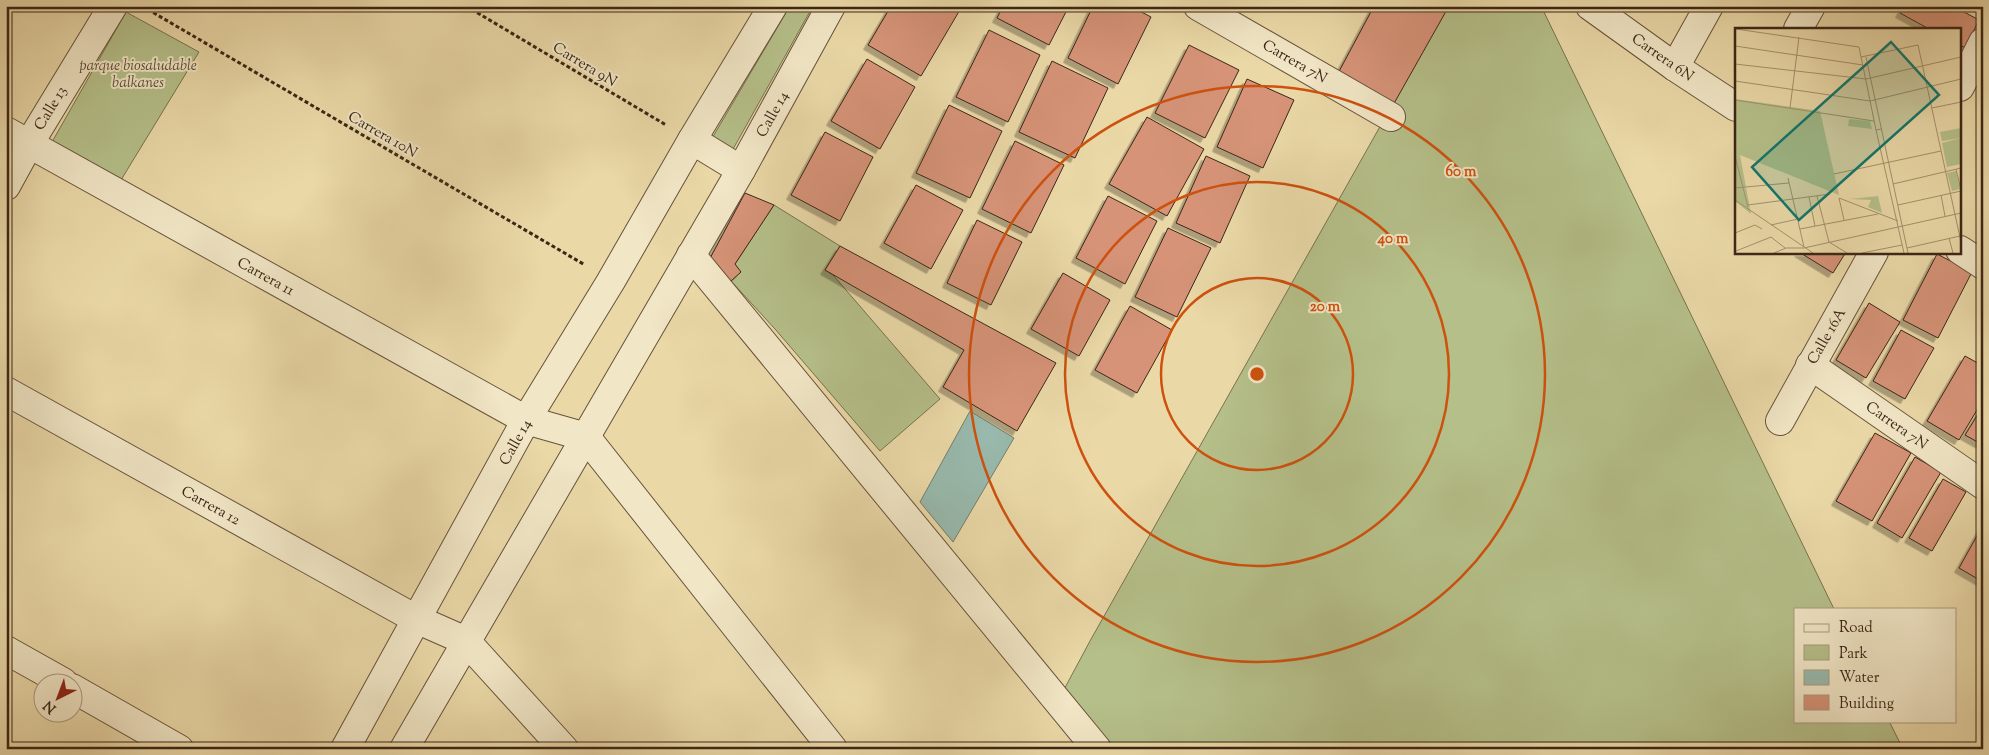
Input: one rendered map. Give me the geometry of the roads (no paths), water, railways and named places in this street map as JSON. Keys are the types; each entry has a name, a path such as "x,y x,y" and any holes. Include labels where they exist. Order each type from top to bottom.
{"street":[{"name":"Calle 13","path":"6,186 18,137 113,6"},
{"name":"Calle 14","path":"345,749 526,420 612,280 692,140 773,6"},
{"name":"Calle 14","path":"404,749 741,170 831,6"},
{"name":"Carrera 7N","path":"1198,6 1391,117"},
{"name":"Carrera 6N","path":"1590,6 1735,106"},
{"path":"1675,66 1709,6"},
{"path":"1799,28 1811,6"},
{"path":"1962,83 1983,42"},
{"name":"Carrera 11","path":"18,137 526,420 586,437"},
{"path":"692,140 741,170"},
{"path":"1962,251 1983,265"},
{"name":"Calle 16A","path":"1780,421 1873,254"},
{"path":"692,255 1096,749"},
{"name":"Carrera 7N","path":"1810,365 1983,485"},
{"name":"Carrera 12","path":"6,391 416,619 466,641"},
{"path":"586,437 833,749"},
{"path":"466,641 564,749"},
{"path":"6,650 46,672"},
{"path":"82,694 179,749"}],"water":[{"path":"970,411 1014,438 953,542 920,502"}],"park label":[{"name":"parque biosaludable balkanes","path":"138,74"}]}
